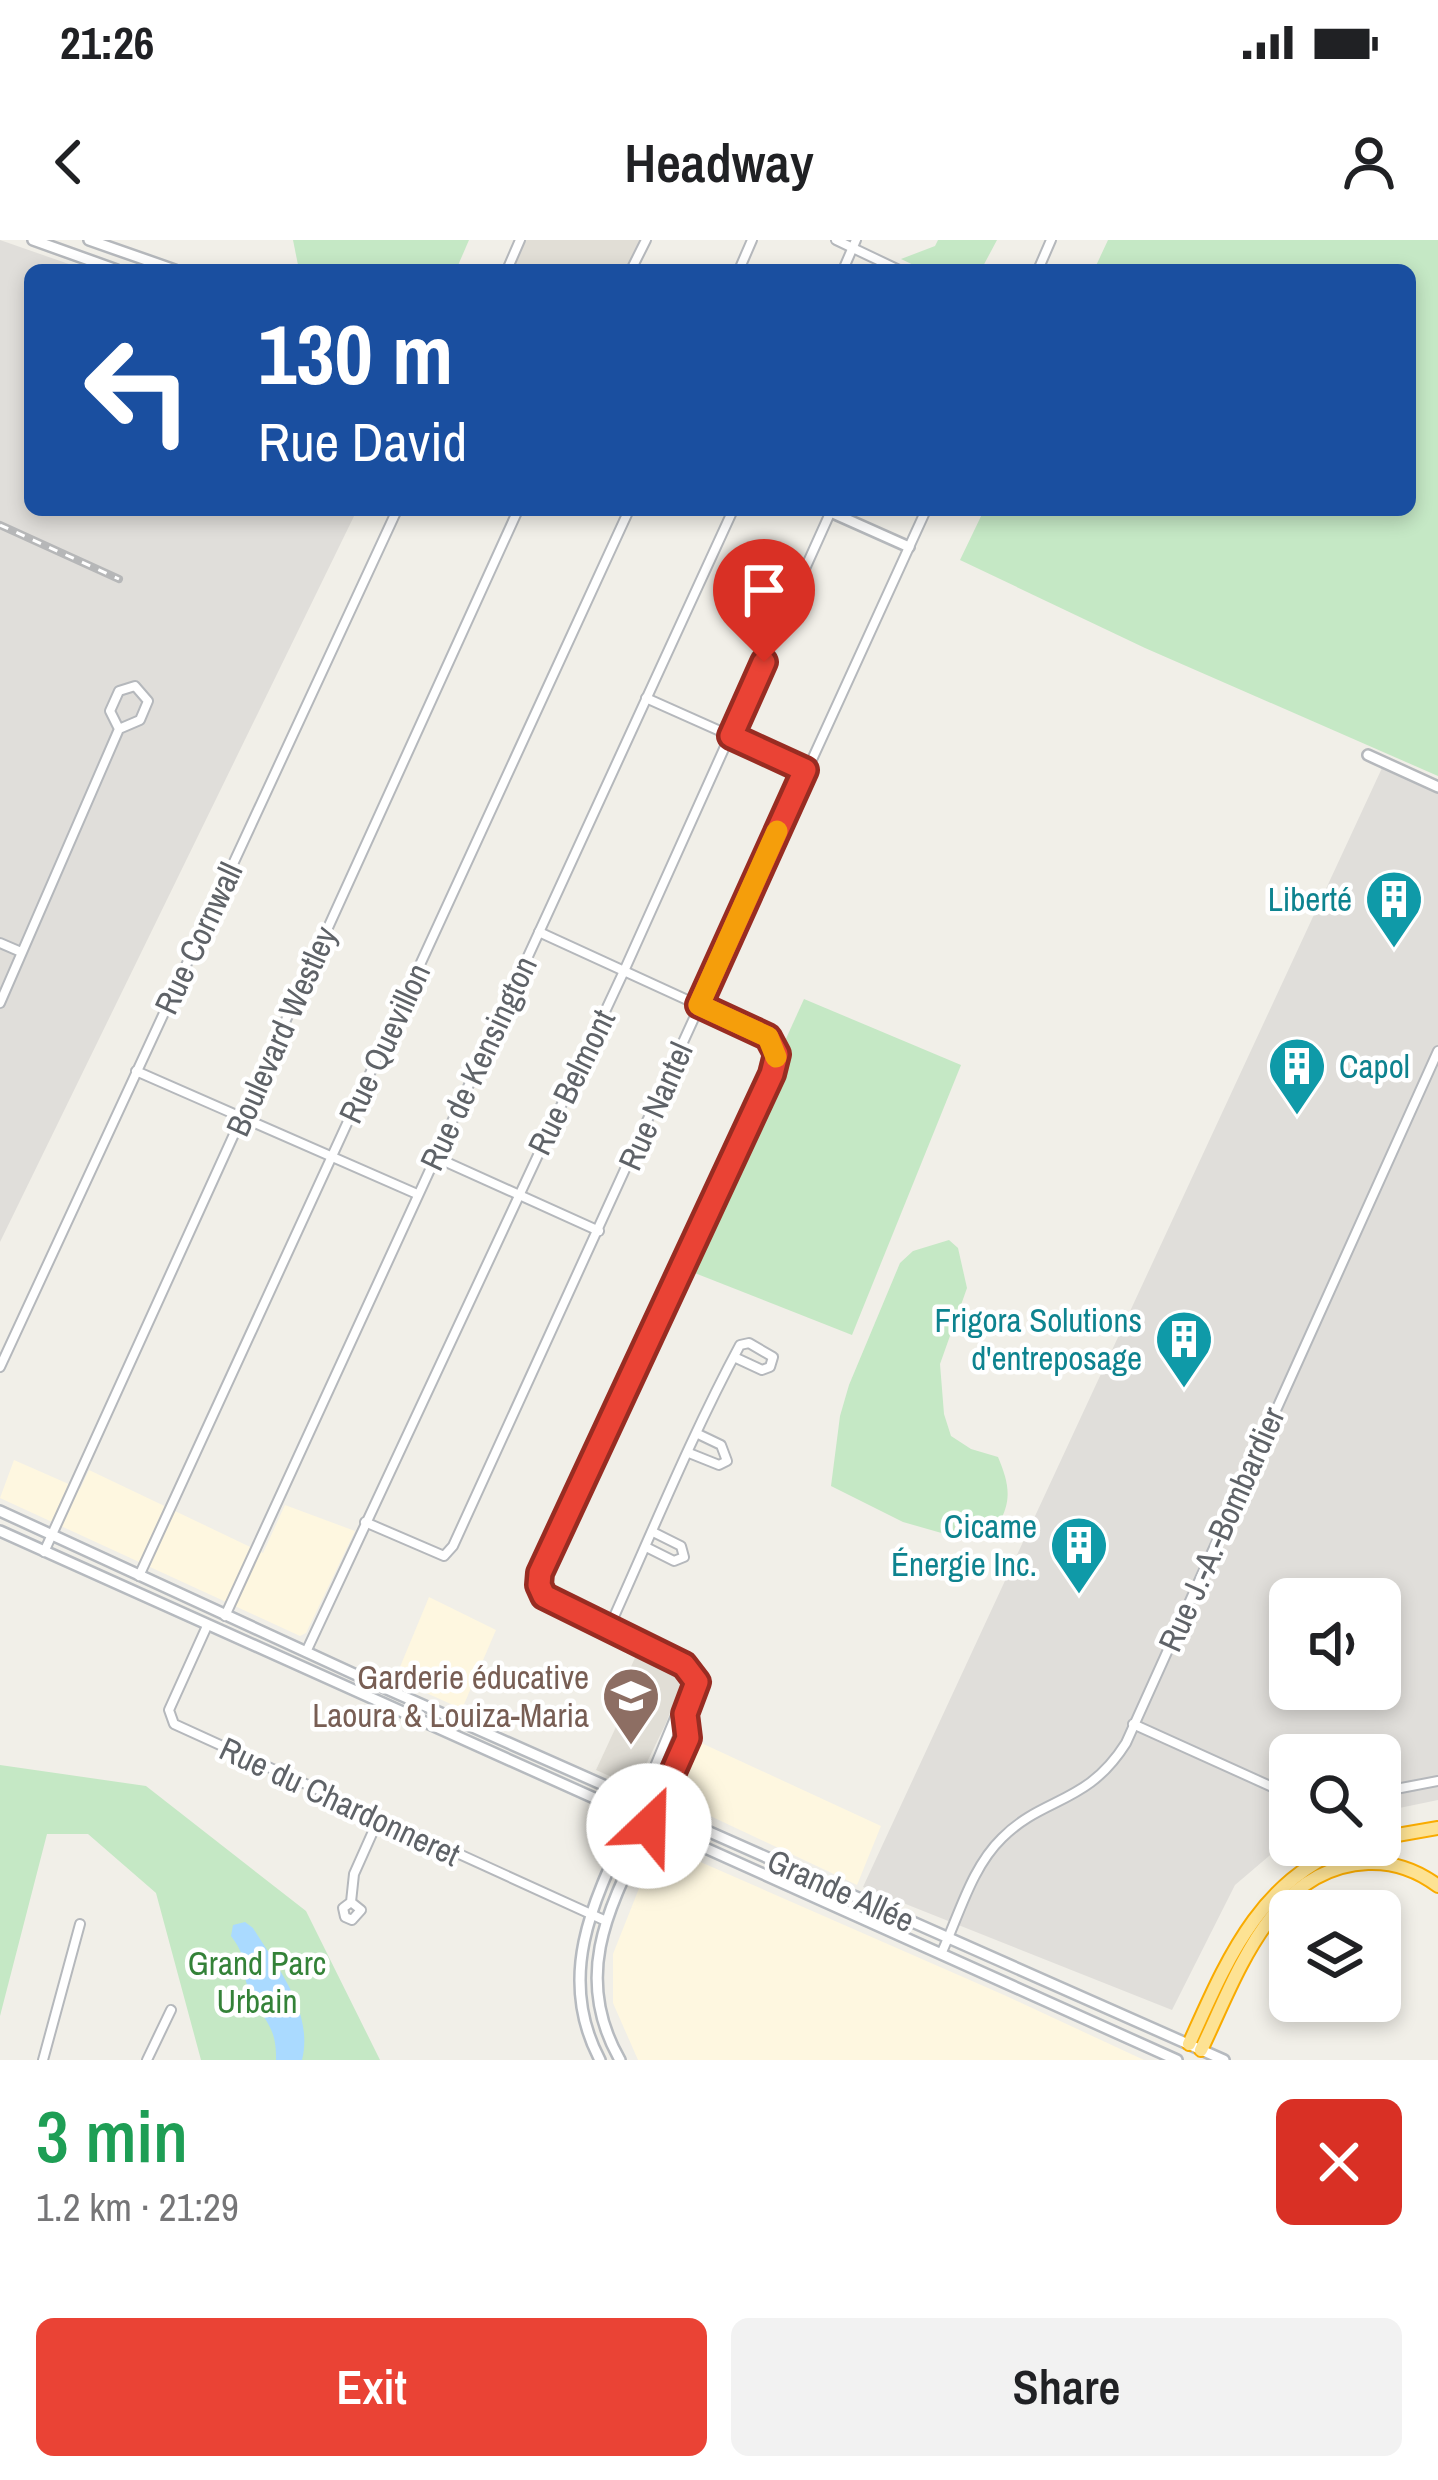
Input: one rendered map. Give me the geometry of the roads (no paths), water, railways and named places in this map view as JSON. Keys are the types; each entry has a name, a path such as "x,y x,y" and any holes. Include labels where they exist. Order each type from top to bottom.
{"highway":[{"path":"1401,1834 1438,1828"},
{"path":"1192,2054 1258,1935 1304,1887 1340,1868 1368,1863 1404,1867 1438,1886"},
{"path":"1192,2054 1232,1950 1260,1908 1308,1866"}],"main road":[{"path":"34,240 100,264"},
{"path":"89,240 159,264"},
{"path":"840,516 909,547"},
{"path":"1367,755 1438,787"},
{"name":"Grande Allée","path":"0,1511 305,1652 949,1937 1192,2054 1224,2060"},
{"name":"Grande Allée","path":"0,1531 1177,2060"},
{"path":"601,2060 586,2028 578,1987 579,1955 590,1914 641,1800"},
{"path":"619,2057 604,2025 596,1986 597,1955 606,1921 657,1809"}],"street":[{"path":"836,240 855,244 888,264"},
{"name":"Rue Cornwall","path":"0,1367 394,516"},
{"name":"Boulevard Westley","path":"44,1552 515,516"},
{"name":"Rue Quevillon","path":"139,1576 626,516"},
{"name":"Rue de Kensington","path":"225,1616 730,516"},
{"name":"Rue Belmont","path":"305,1652 624,971 827,516"},
{"name":"Rue Nantel","path":"365,1522 444,1556 453,1546 923,516"},
{"path":"0,1004 119,729 140,720 148,701 135,686 118,692 110,711 119,729"},
{"path":"646,698 805,770"},
{"path":"539,932 768,1037 777,1054 772,1074 540,1573 544,1596 689,1670 697,1684 685,1714 688,1738 657,1809"},
{"path":"0,943 21,952"},
{"name":"Rue J.-A.-Bombardier","path":"941,1954 993,1848 1005,1834 1094,1784 1118,1756 1438,1051"},
{"path":"136,1070 417,1195"},
{"path":"435,1156 599,1231"},
{"path":"608,1630 734,1357 743,1343 770,1352 772,1357 770,1367 762,1370 734,1357"},
{"path":"689,1453 718,1465 728,1461 721,1445 698,1434"},
{"path":"646,1547 673,1561 683,1557 681,1546 653,1532"},
{"name":"Rue du Chardonneret","path":"207,1626 169,1713 171,1722 606,1921"},
{"path":"641,1800 689,1684 689,1670"},
{"path":"1132,1724 1269,1786"},
{"path":"1401,1788 1438,1781"},
{"path":"351,1902 354,1874 379,1818"},
{"path":"43,2060 80,1924"},
{"path":"147,2060 172,2010"},
{"path":"601,2060 619,2057"}],"water":[{"path":"245,1922 272,1958 298,2007 303,2025 302,2060 276,2060 271,2030 249,1990 231,1936 233,1925"}],"railway":[{"path":"0,525 119,579"}],"place":[{"name":"Liberté","path":"1394,950"},
{"name":"Capol","path":"1297,1117"},
{"name":"Frigora Solutions d'entreposage","path":"1184,1390"},
{"name":"Cicame Énergie Inc.","path":"1079,1596"},
{"name":"Garderie éducative Laoura & Louiza-Maria","path":"631,1747"}],"park label":[{"name":"Grand Parc Urbain","path":"257,1982"}]}
